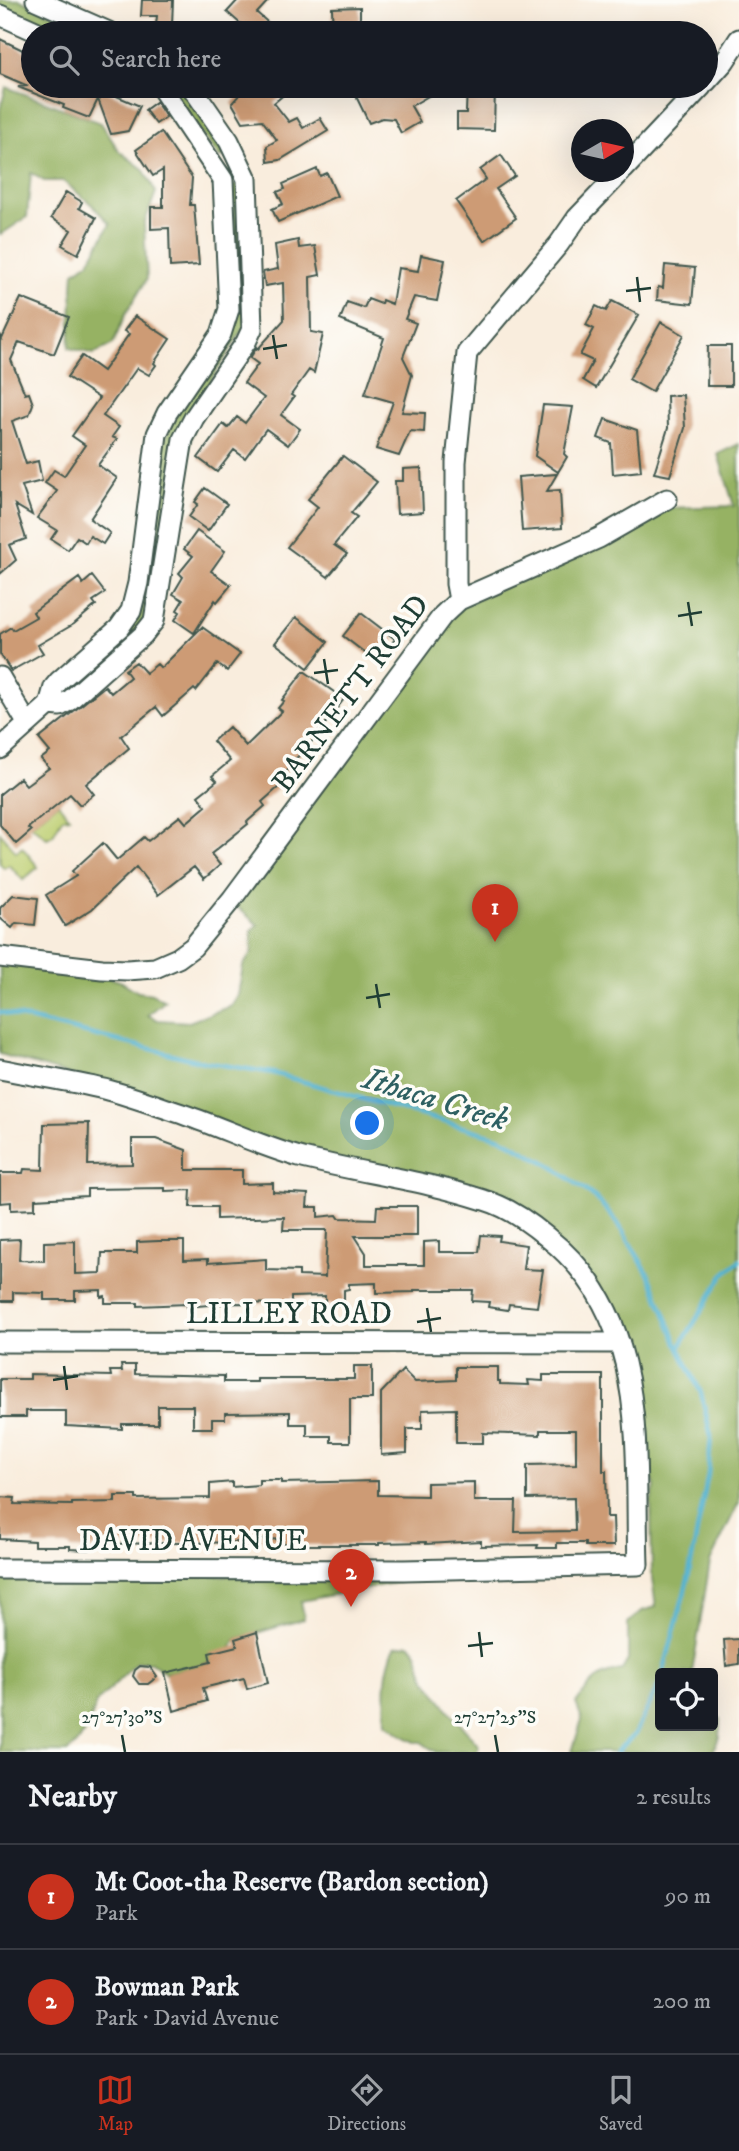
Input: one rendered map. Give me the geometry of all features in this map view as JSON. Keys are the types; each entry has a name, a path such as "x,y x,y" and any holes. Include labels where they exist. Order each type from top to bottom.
{"street":[{"path":"36,0 84,21"},
{"path":"0,15 21,24"},
{"path":"718,69 739,39"},
{"path":"3,738 49,705 54,687 59,681 129,616 138,583 157,434 167,413 225,328 229,309 225,193 221,176 168,98"},
{"path":"49,705 60,706 71,700 143,635 154,621 183,439 252,329 247,179 242,164 200,98"},
{"path":"634,157 691,98"},
{"path":"221,176 242,164"},
{"path":"459,600 456,583 456,462 467,353 561,242 577,218 611,182"},
{"name":"BARNETT ROAD","path":"0,957 127,970 155,968 178,958 193,947 232,899 443,615 459,600 599,538 667,499"},
{"path":"0,677 27,723"},
{"path":"0,1069 104,1090 186,1115 298,1156 412,1180 487,1200 520,1216 558,1246 582,1271 608,1310 620,1343"},
{"name":"LILLEY ROAD","path":"0,1342 620,1343"},
{"name":"DAVID AVENUE","path":"0,1569 404,1570 638,1565 631,1383 620,1343"}],"green space":[{"path":"0,0 20,0 68,21 30,21 0,9"},
{"path":"6,87 21,93 21,98 35,98 101,123 119,151 143,169 156,192 144,224 147,279 125,315 113,344 94,354 69,348 74,272 89,262 110,224 63,181 44,181 31,173 27,217 0,235 0,110"},
{"path":"175,98 191,98 221,140 225,155 220,158"},
{"path":"240,184 246,324 201,397 148,619 66,698 57,695 140,613 145,595 159,450 236,298 233,186"},
{"path":"739,444 739,1502 710,1562 693,1668 655,1668 655,1731 718,1731 718,1718 719,1737 713,1752 572,1752 582,1719 576,1703 594,1680 622,1670 628,1660 628,1623 642,1611 656,1607 652,1579 651,1501 655,1487 650,1471 648,1430 633,1412 620,1328 524,1213 300,1153 81,1078 0,1054 0,963 99,974 122,982 138,992 152,994 165,1001 148,1015 158,1020 189,1022 231,1006 238,995 243,966 252,952 251,931 258,925 234,904 458,608 666,508 734,506 718,454"},
{"path":"58,803 69,817 62,818 53,835 47,838 31,825"},
{"path":"0,832 16,852 22,847 38,867 23,880 9,865 4,868 0,863"},
{"path":"398,1574 399,1582 301,1601 304,1619 236,1639 225,1654 206,1664 165,1673 151,1662 137,1662 96,1703 88,1727 77,1744 67,1752 0,1752 0,1577"},
{"path":"410,1644 416,1651 424,1675 432,1688 479,1746 477,1752 436,1752 421,1742 403,1736 386,1724 386,1685 391,1656 395,1647"}],"building":[{"path":"142,0 173,0 172,21 156,21 157,16 141,16"},
{"path":"238,0 269,0 257,13 266,21 237,21 227,12"},
{"path":"360,7 360,21 333,21 332,8"},
{"path":"0,39 21,49 21,83 0,74"},
{"path":"46,98 121,98 140,106 128,131 111,134 98,99 89,118 63,108 64,105"},
{"path":"236,98 280,98 274,103 289,122 297,118 303,128 320,118 328,131 280,160 268,162 267,146 277,140 262,120 243,122 232,103"},
{"path":"357,98 425,98 411,106 420,122 401,133 394,119 382,118 369,123"},
{"path":"467,98 495,98 494,130 457,129 457,113 466,113"},
{"path":"156,102 166,117 156,124 145,110"},
{"path":"161,132 192,178 190,205 194,205 199,265 170,267 169,228 151,229 151,207 163,207 163,170 153,176 136,150"},
{"path":"501,155 515,176 496,189 516,218 484,241 456,201 486,179 480,170"},
{"path":"317,169 320,176 327,173 337,196 278,222 272,209 283,204 277,192 285,189 283,184"},
{"path":"66,192 82,202 79,208 96,218 78,254 62,245 71,230 51,218"},
{"path":"298,240 299,248 315,246 320,275 310,277 311,332 323,334 314,373 309,370 281,415 300,429 288,445 266,429 245,458 234,450 217,472 198,458 223,424 228,428 237,417 245,423 264,398 244,383 258,364 250,358 257,347 258,349 284,320 283,283 265,286 263,272 278,269 275,245"},
{"path":"421,255 445,260 437,301 414,297 405,319 416,323 403,357 412,375 402,412 425,413 424,432 410,431 399,456 376,449 393,402 365,394 384,338 340,320 347,302 364,308 368,299 381,304 382,300 392,304 398,268 418,271"},
{"path":"665,265 695,268 692,304 657,300 658,287 663,288"},
{"path":"21,298 69,317 54,354 19,342 11,360 25,394 29,393 33,404 29,415 12,421 26,464 38,461 42,481 22,486 32,515 15,505 26,539 9,545 16,560 0,574 0,334 2,339"},
{"path":"612,301 639,315 596,388 583,380 593,361 580,355 594,329 586,325 596,306 606,311"},
{"path":"135,316 170,339 149,375 137,368 103,416 119,427 112,437 117,439 98,465 117,478 90,519 110,533 103,544 90,536 86,543 77,537 68,550 51,539 57,530 37,518 57,491 45,483 54,470 64,476 85,445 72,436 99,398 67,377 82,356 103,371 129,334 124,331"},
{"path":"661,322 684,335 652,392 629,379"},
{"path":"708,346 731,346 731,386 707,386"},
{"path":"683,395 685,428 670,476 654,473 668,428 667,396"},
{"path":"543,405 573,407 564,454 567,457 558,472 535,456"},
{"path":"605,419 637,430 641,471 613,474 611,443 598,438"},
{"path":"343,456 377,482 351,513 357,517 334,545 347,554 328,577 287,547 318,507 308,499"},
{"path":"421,468 423,512 397,514 395,481 403,481 403,469"},
{"path":"557,474 547,491 560,490 562,528 522,531 518,477"},
{"path":"205,488 227,504 208,531 189,517"},
{"path":"197,531 225,551 211,571 231,585 217,602 215,600 194,633 175,620 183,600 173,594 183,577 179,573 193,556 184,549"},
{"path":"92,576 105,593 93,601 96,605 74,624 38,645 43,653 11,671 0,654 0,634 36,617 33,612 79,578 83,584"},
{"path":"361,613 395,639 377,662 343,636"},
{"path":"296,617 328,642 308,668 275,643"},
{"path":"202,627 240,654 227,671 217,664 196,691 194,689 163,716 156,707 121,736 129,748 86,784 94,794 80,805 70,794 28,828 31,831 16,844 0,825 0,794 20,778 26,785 49,768 41,759 50,752 39,739 105,686 111,693 130,677 125,670 136,662 146,673 157,664 161,668"},
{"path":"304,671 344,699 306,749 292,762 294,764 275,781 280,786 262,802 265,806 247,822 248,824 211,854 220,865 204,879 194,867 158,895 136,867 92,909 65,926 46,895 76,876 72,871 103,843 117,860 144,837 148,841 180,816 186,823 206,806 198,796 217,781 212,776 230,761 213,741 229,727 246,746 282,711 278,708 284,701 282,700"},
{"path":"13,895 38,898 35,925 16,923 12,928 0,918 0,908"},
{"path":"89,1123 88,1165 132,1164 132,1139 156,1139 186,1150 186,1170 242,1170 242,1184 273,1183 273,1192 308,1194 307,1207 318,1207 318,1217 337,1215 339,1218 376,1219 377,1206 417,1206 417,1236 355,1236 366,1253 366,1265 424,1265 424,1242 439,1241 439,1252 479,1252 481,1235 500,1236 499,1241 526,1245 523,1269 543,1270 537,1307 509,1304 508,1310 488,1307 489,1302 472,1301 473,1290 376,1293 376,1283 349,1284 349,1289 344,1290 344,1305 325,1305 325,1296 291,1297 291,1304 138,1306 138,1303 105,1303 101,1290 75,1291 75,1300 44,1300 44,1293 13,1292 13,1301 0,1301 0,1240 20,1239 19,1260 44,1261 44,1242 75,1241 75,1274 101,1273 102,1253 137,1253 137,1242 184,1241 184,1260 208,1259 208,1263 266,1259 266,1270 299,1271 299,1276 325,1277 327,1230 283,1230 284,1217 217,1219 217,1207 190,1207 191,1190 87,1189 87,1196 35,1199 35,1209 11,1210 11,1202 0,1203 0,1173 23,1173 24,1169 43,1170 44,1124"},
{"path":"121,1365 135,1365 135,1374 224,1376 224,1382 257,1382 257,1379 354,1379 354,1366 372,1366 372,1399 350,1399 350,1442 331,1442 331,1436 307,1436 307,1424 290,1424 290,1412 225,1413 225,1419 212,1419 212,1428 193,1428 193,1406 158,1406 158,1424 122,1424 122,1429 66,1426 66,1411 26,1411 26,1417 0,1417 0,1379 30,1379 30,1374 111,1376 110,1371 122,1371"},
{"path":"456,1367 498,1367 500,1384 529,1385 528,1380 543,1381 543,1375 603,1375 603,1471 606,1471 607,1517 613,1517 614,1546 557,1543 557,1548 537,1548 538,1545 481,1546 481,1541 309,1545 283,1544 283,1539 257,1542 100,1544 89,1550 70,1549 70,1546 34,1546 34,1541 0,1539 0,1497 15,1498 14,1504 72,1505 115,1502 115,1496 136,1496 136,1499 210,1498 210,1484 232,1482 232,1487 259,1485 259,1480 281,1480 281,1483 378,1481 378,1495 427,1496 427,1483 474,1482 474,1501 516,1501 515,1532 575,1531 574,1498 527,1499 527,1465 576,1464 576,1430 540,1430 540,1435 483,1433 483,1443 456,1443 456,1409 422,1410 422,1429 407,1429 407,1453 381,1455 381,1393 403,1370 415,1382 456,1380"},
{"path":"257,1632 268,1683 247,1689 244,1678 203,1688 207,1701 174,1711 165,1673 211,1662 209,1653 237,1646 235,1639"},
{"path":"739,1639 739,1664 726,1666 724,1640"},
{"path":"140,1666 150,1667 157,1677 148,1684 139,1684 133,1676"}],"waterway":[{"name":"Ithaca Creek","path":"0,1012 204,1062 273,1073 501,1138 552,1166 596,1198 617,1222 649,1275 701,1393 711,1436 708,1474 688,1579 664,1668"},
{"path":"679,1348 723,1275 739,1261"},
{"name":"Ithaca Creek","path":"616,1752 635,1734 655,1693"}],"place":[{"name":"Mt Coot-tha Reserve (Bardon section)","path":"495,942"},
{"name":"Bowman Park","path":"351,1607"}]}
